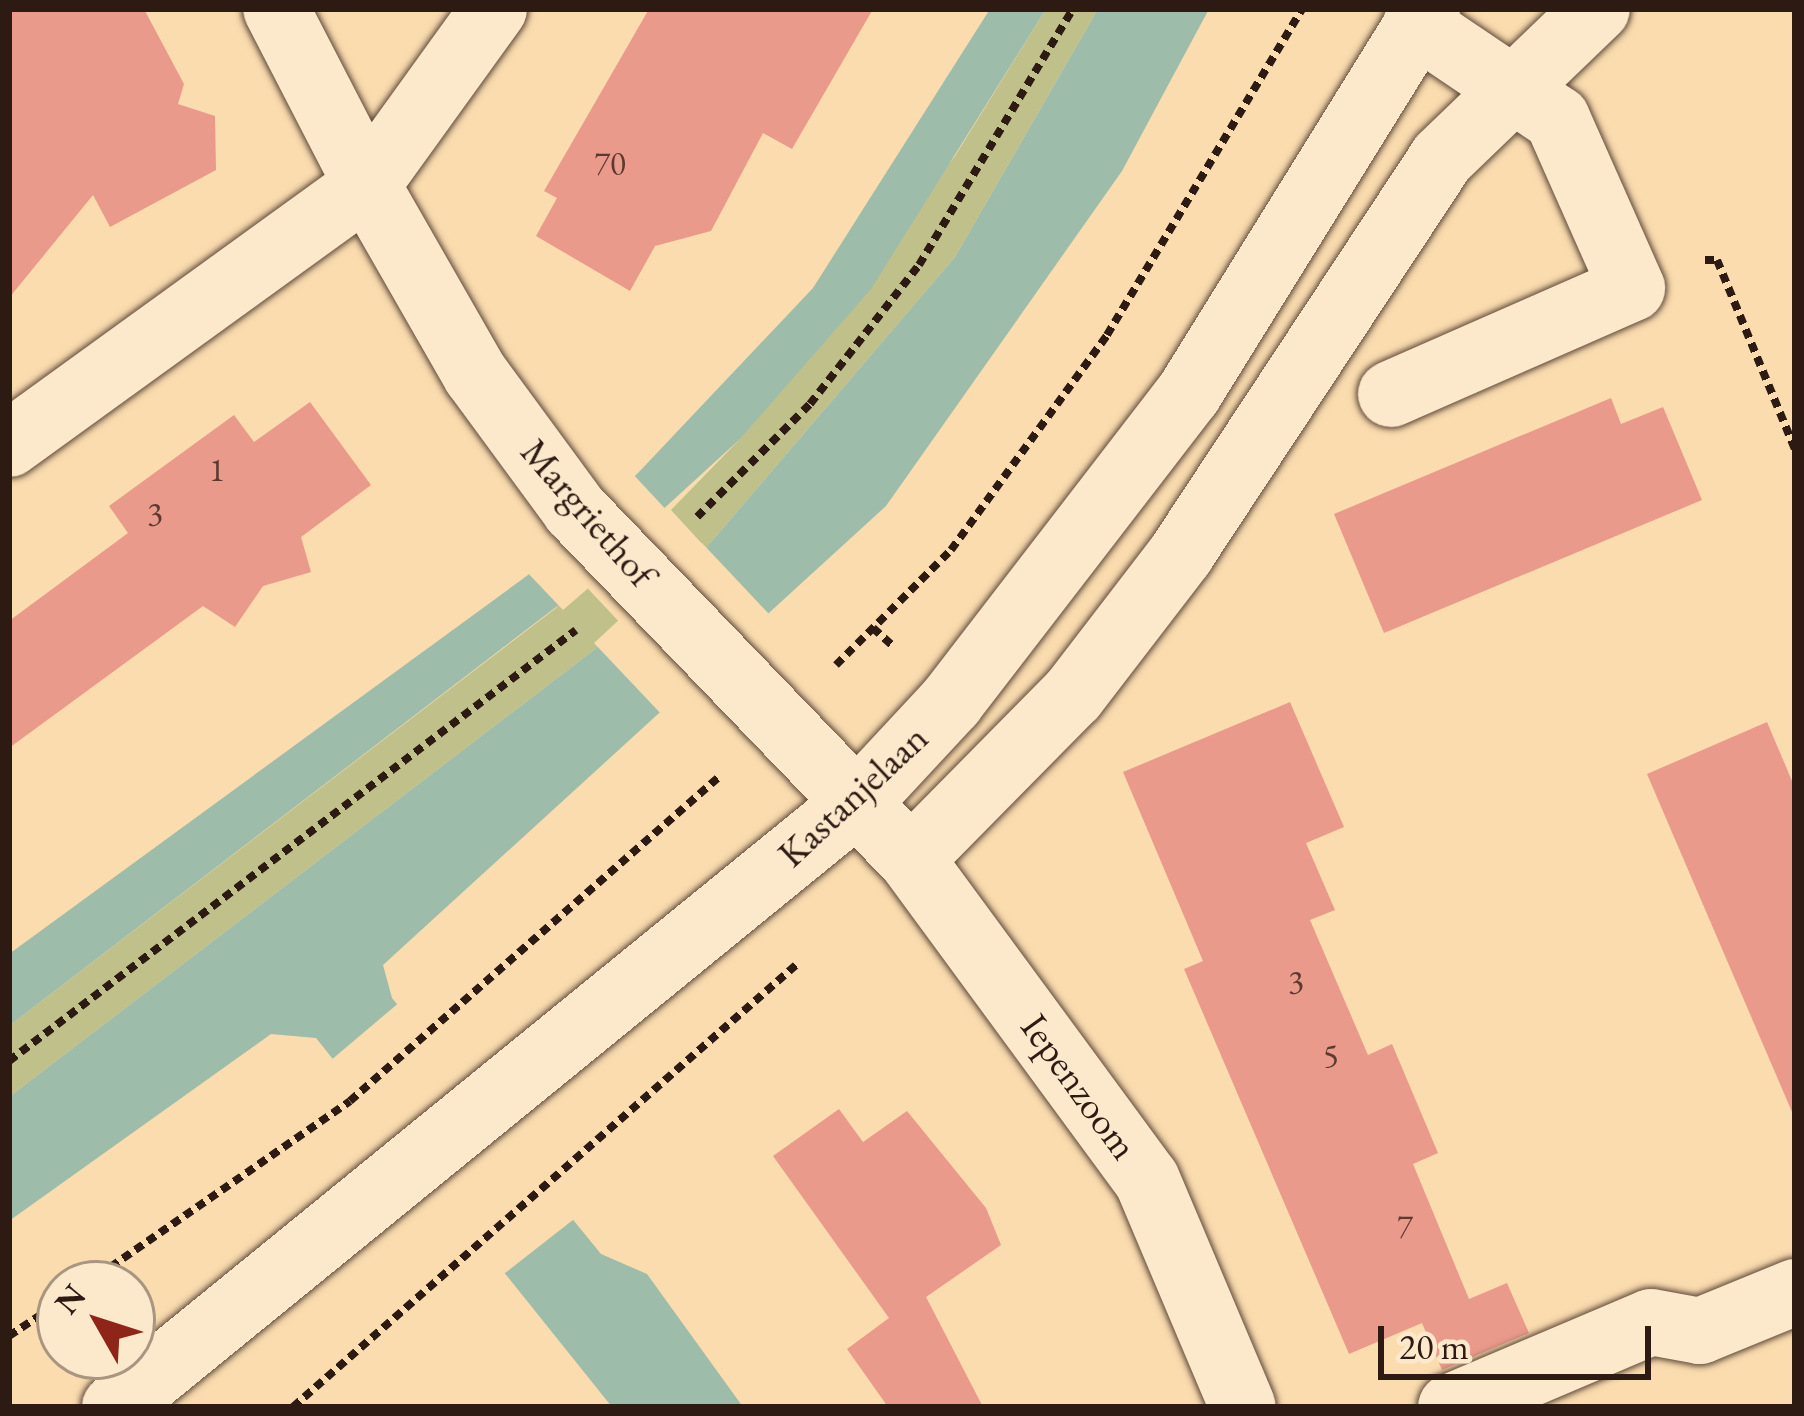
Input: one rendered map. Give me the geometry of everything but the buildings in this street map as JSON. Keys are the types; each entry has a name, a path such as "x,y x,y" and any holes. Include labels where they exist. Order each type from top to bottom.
{"street":[{"name":"Margriethof","path":"276,9 367,185 476,375 575,510 859,801"},
{"path":"9,444 367,185 494,9"},
{"name":"Kastanjelaan","path":"911,859 1073,695 1181,554 1442,158 1597,9"},
{"name":"Kastanjelaan","path":"115,1407 859,801 951,702 1189,393 1422,16 1557,119 1620,255"},
{"path":"1391,394 1632,288 1620,255"},
{"name":"Iepenzoom","path":"859,801 911,859 1147,1180 1243,1407"},
{"path":"1451,1407 1651,1322 1700,1331 1795,1292"}],"path":[{"path":"120,1260 350,1100 436,1026 977,514 1108,335 1302,9"},
{"path":"1620,255 1717,260 1795,448"},
{"path":"293,1407 813,949"},
{"path":"9,1336 36,1318"}],"green space":[{"path":"1046,9 1098,9 955,257 706,548 671,510 739,440 955,156"},
{"path":"578,578 624,627 9,1097 9,1026 556,608"}],"shaded area":[{"path":"990,9 1046,9 871,289 739,440 556,607 9,1026 9,954 528,575 638,473 813,288"},
{"path":"1098,9 1209,9 1122,171 886,506 383,965 392,998 601,1254 647,1274 743,1407 612,1407 316,1038 271,1034 9,1221 9,1097 624,627 706,548 955,257"}],"pier":[{"path":"631,472 672,516 563,610 525,570"},
{"path":"702,543 769,614 664,717 594,643"},
{"path":"401,1001 578,1216 500,1277 330,1061"}]}
